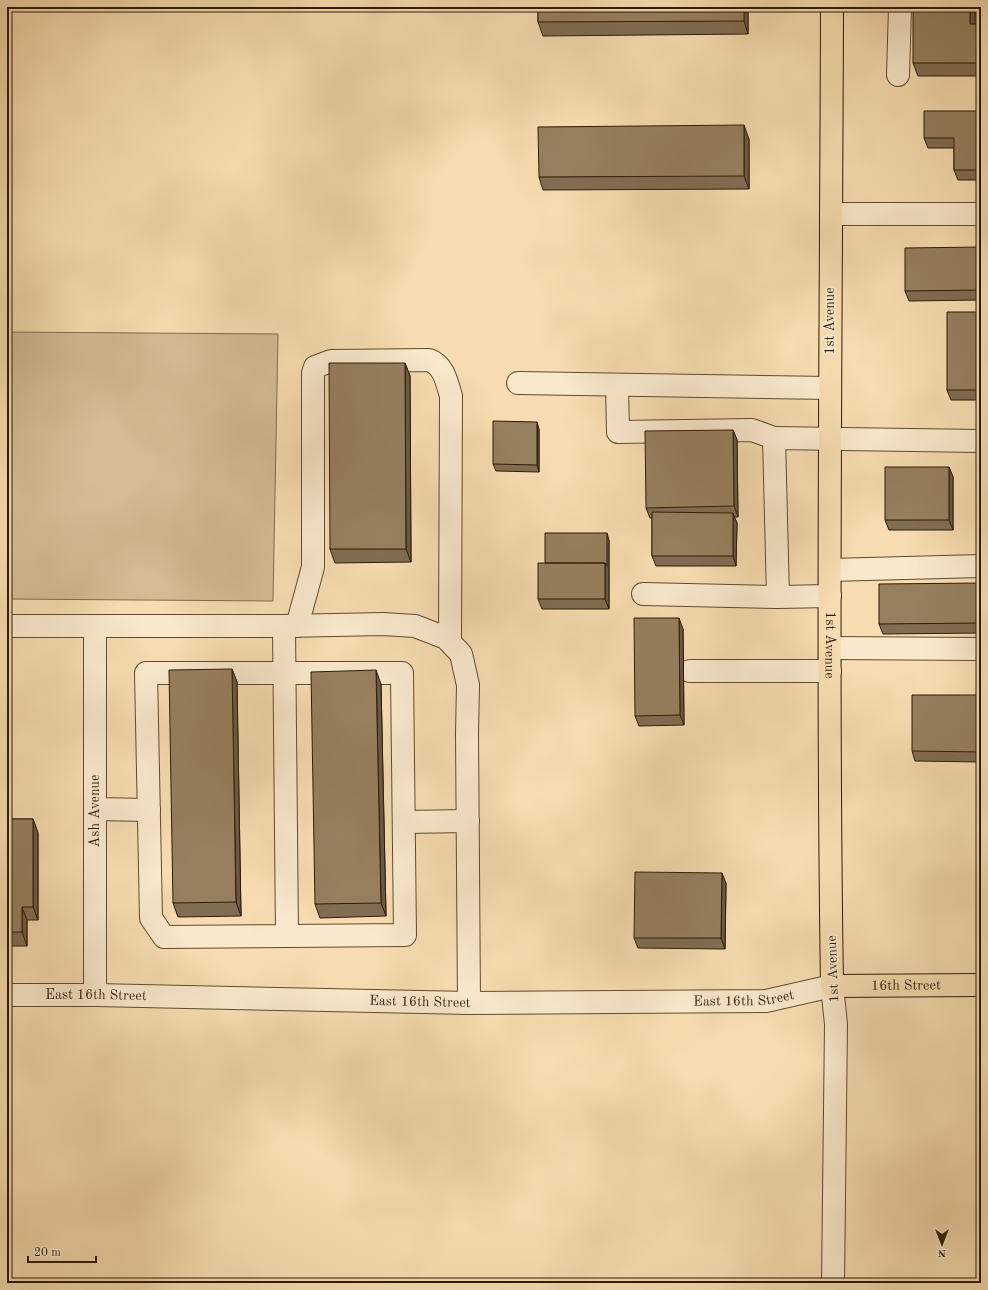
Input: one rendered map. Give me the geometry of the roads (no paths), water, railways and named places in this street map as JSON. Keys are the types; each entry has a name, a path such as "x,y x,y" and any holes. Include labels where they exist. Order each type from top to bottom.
{"main road":[{"name":"1st Avenue","path":"832,7 829,438 832,986"},
{"name":"16th Street","path":"832,986 981,985"}],"street":[{"path":"898,75 900,7"},
{"path":"831,214 981,214"},
{"path":"287,936 285,673 291,626 313,567 313,373 315,367 331,361 429,360 440,368 446,379 451,396 450,642"},
{"path":"518,383 830,388"},
{"path":"617,385 618,432 752,430 774,438 981,441"},
{"path":"774,438 778,597"},
{"path":"830,570 981,566"},
{"path":"643,594 778,597 830,596"},
{"path":"7,626 291,626 383,624 415,626 446,638 460,654 468,685 469,1003"},
{"name":"Ash Avenue","path":"95,626 95,995"},
{"path":"830,648 981,649"},
{"path":"690,671 830,671"},
{"path":"402,672 405,935 164,937 151,918 149,810 146,673 402,672"},
{"path":"95,809 149,810"},
{"path":"404,822 468,821"},
{"name":"East 16th Street","path":"7,995 95,995 469,1003 766,1001 832,986"},
{"name":"1st Avenue","path":"832,986 836,1024 833,1283"}]}
